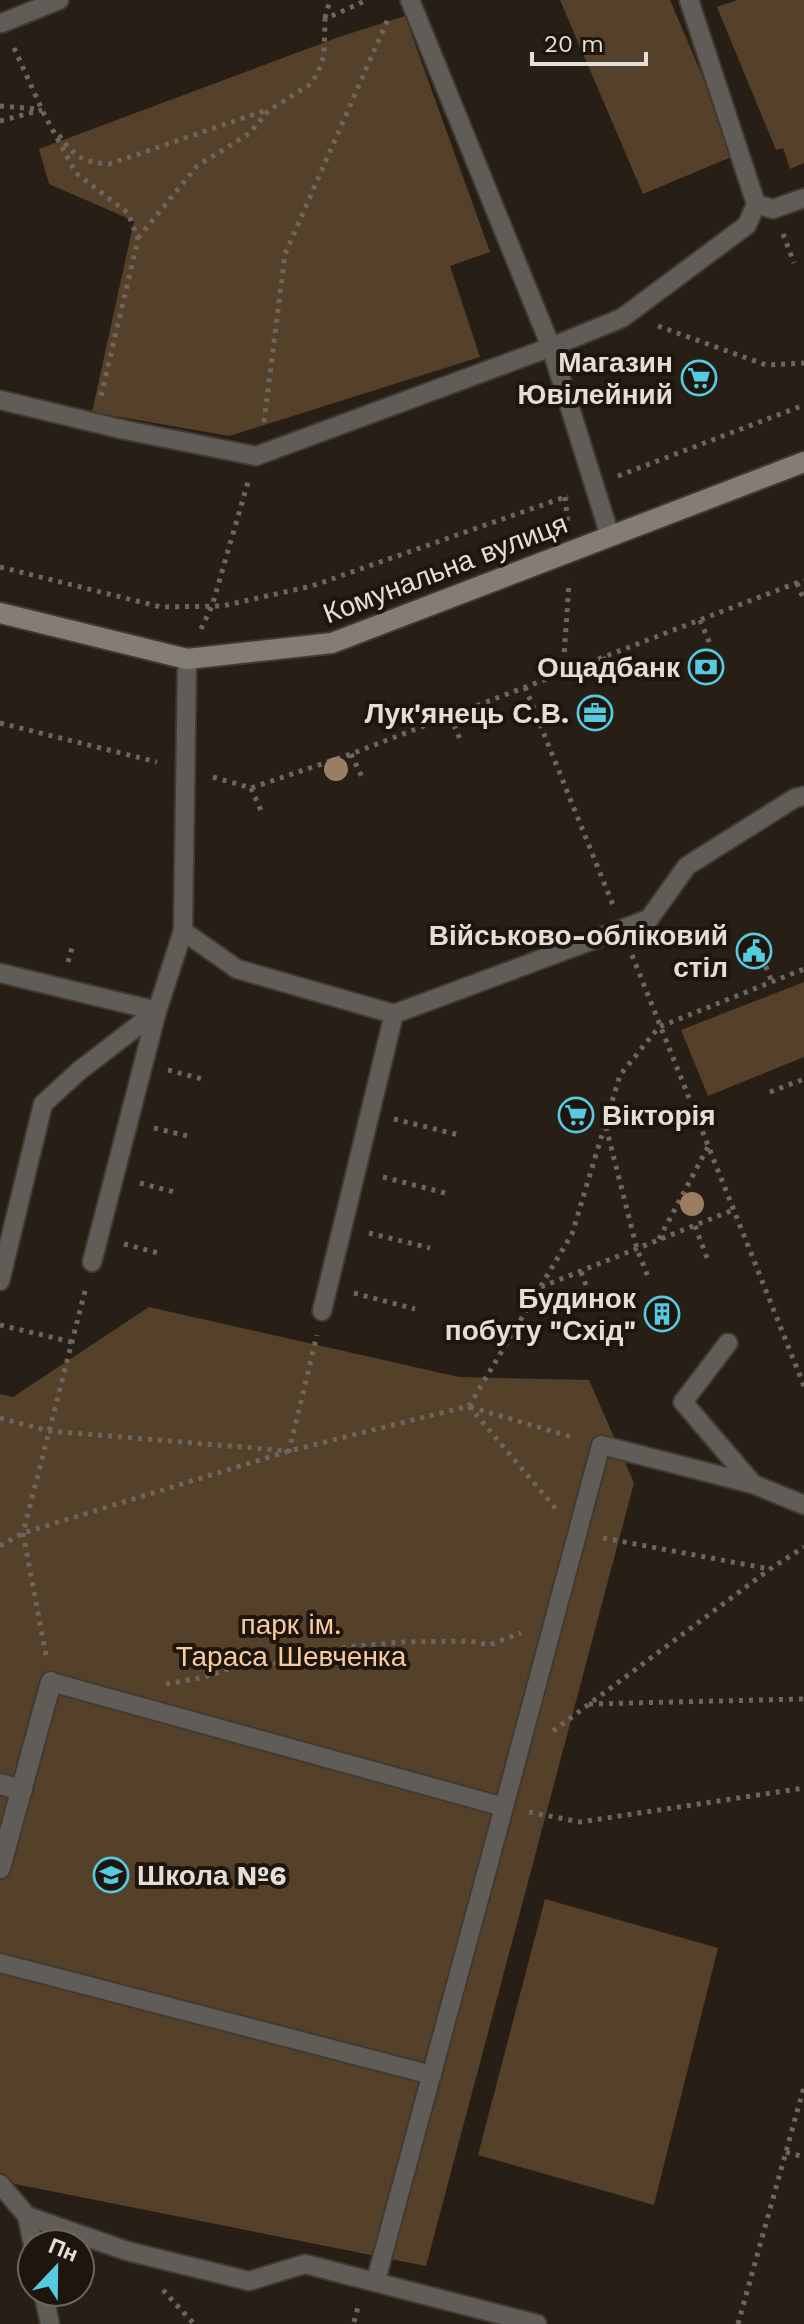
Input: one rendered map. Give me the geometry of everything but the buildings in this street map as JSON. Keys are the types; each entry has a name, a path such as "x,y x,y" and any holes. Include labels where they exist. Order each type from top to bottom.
{"main road":[{"name":"Комунальна вулиця","path":"0,613 187,659 332,643 804,462"}],"street":[{"path":"0,1868 3,1844 22,1790 51,1682"},
{"path":"0,1784 22,1790"}],"lane":[{"path":"2,23 59,0"},
{"path":"410,0 551,347 610,536"},
{"path":"0,400 256,456 622,318 747,225 756,204 689,0"},
{"path":"756,204 773,209 804,198"},
{"path":"92,1262 157,1011 183,931 187,659"},
{"path":"183,931 237,969 394,1014 649,919 687,866 795,798 804,796"},
{"path":"0,973 157,1011"},
{"path":"0,1281 43,1104 79,1071 157,1011"},
{"path":"322,1311 394,1014"},
{"path":"728,1343 683,1402 753,1484"},
{"path":"376,2280 601,1445 753,1484 804,1505"},
{"path":"51,1682 504,1807"},
{"path":"0,1963 432,2075"},
{"path":"0,2184 27,2216 30,2228"},
{"path":"27,2216 127,2251 249,2281 305,2264 537,2324"}],"path":[{"path":"0,106 43,112 78,159 109,164 272,109 297,95 317,75 324,56 325,19 330,0"},
{"path":"325,19 367,0"},
{"path":"212,606 262,434 285,254 390,14"},
{"path":"2,23 43,112 76,173 128,213 138,239"},
{"path":"95,423 138,239 197,166 250,133 272,109"},
{"path":"0,121 43,112"},
{"path":"622,318 707,341 766,365 804,363"},
{"path":"0,567 161,607 212,606 312,586 804,405"},
{"path":"0,723 251,788 351,754 804,580"},
{"path":"797,582 804,600"},
{"path":"700,620 710,644"},
{"path":"603,657 613,682"},
{"path":"525,687 804,1386"},
{"path":"450,716 460,739"},
{"path":"351,754 362,777"},
{"path":"251,788 263,815"},
{"path":"762,957 772,982"},
{"path":"469,1406 572,1234 620,1075 659,1027 804,969"},
{"path":"143,1063 206,1080"},
{"path":"770,1092 804,1079"},
{"path":"370,1113 459,1135"},
{"path":"129,1122 192,1137"},
{"path":"605,1125 637,1249 649,1279"},
{"path":"658,1240 708,1147"},
{"path":"356,1170 445,1193"},
{"path":"115,1177 178,1193"},
{"path":"540,1288 733,1210"},
{"path":"343,1226 430,1248"},
{"path":"695,1226 707,1258"},
{"path":"99,1238 162,1254"},
{"path":"51,1682 23,1533 92,1262"},
{"path":"581,1271 592,1301"},
{"path":"328,1287 415,1309"},
{"path":"289,1451 322,1311"},
{"path":"0,1325 72,1342"},
{"path":"469,1406 577,1533 770,1569"},
{"path":"0,1546 23,1533 289,1451 469,1406 601,1445"},
{"path":"0,1418 49,1431 289,1451"},
{"path":"517,1758 770,1569 804,1547"},
{"path":"120,1701 165,1684 205,1677 237,1666 279,1663 348,1647 470,1641 489,1645 520,1634 552,1628"},
{"path":"588,1704 804,1699"},
{"path":"504,1807 580,1822 804,1788"},
{"path":"738,2324 804,2087"},
{"path":"785,2152 804,2157"}],"green space":[{"path":"560,0 670,0 736,155 643,194"},
{"path":"737,0 804,0 804,163 790,169 783,148 776,150 717,7"},
{"path":"405,16 490,252 450,266 480,357 229,436 92,412 134,221 49,184 39,149 339,37"},
{"path":"804,982 804,1057 708,1096 681,1030"},
{"name":"парк ім. Тараса Шевченка","path":"149,1307 459,1377 589,1380 634,1483 426,2266 0,2181 0,1394 13,1397"},
{"path":"545,1899 718,1948 654,2205 478,2155"}],"place":[{"name":"Магазин Ювілейний","path":"699,378"},
{"name":"Ощадбанк","path":"706,667"},
{"name":"Лук'янець С.В.","path":"595,713"},
{"name":"Військово-обліковий стіл","path":"754,951"},
{"name":"Вікторія","path":"576,1115"},
{"name":"Будинок побуту \"Схід\"","path":"662,1314"},
{"name":"Школа №6","path":"111,1875"}]}
